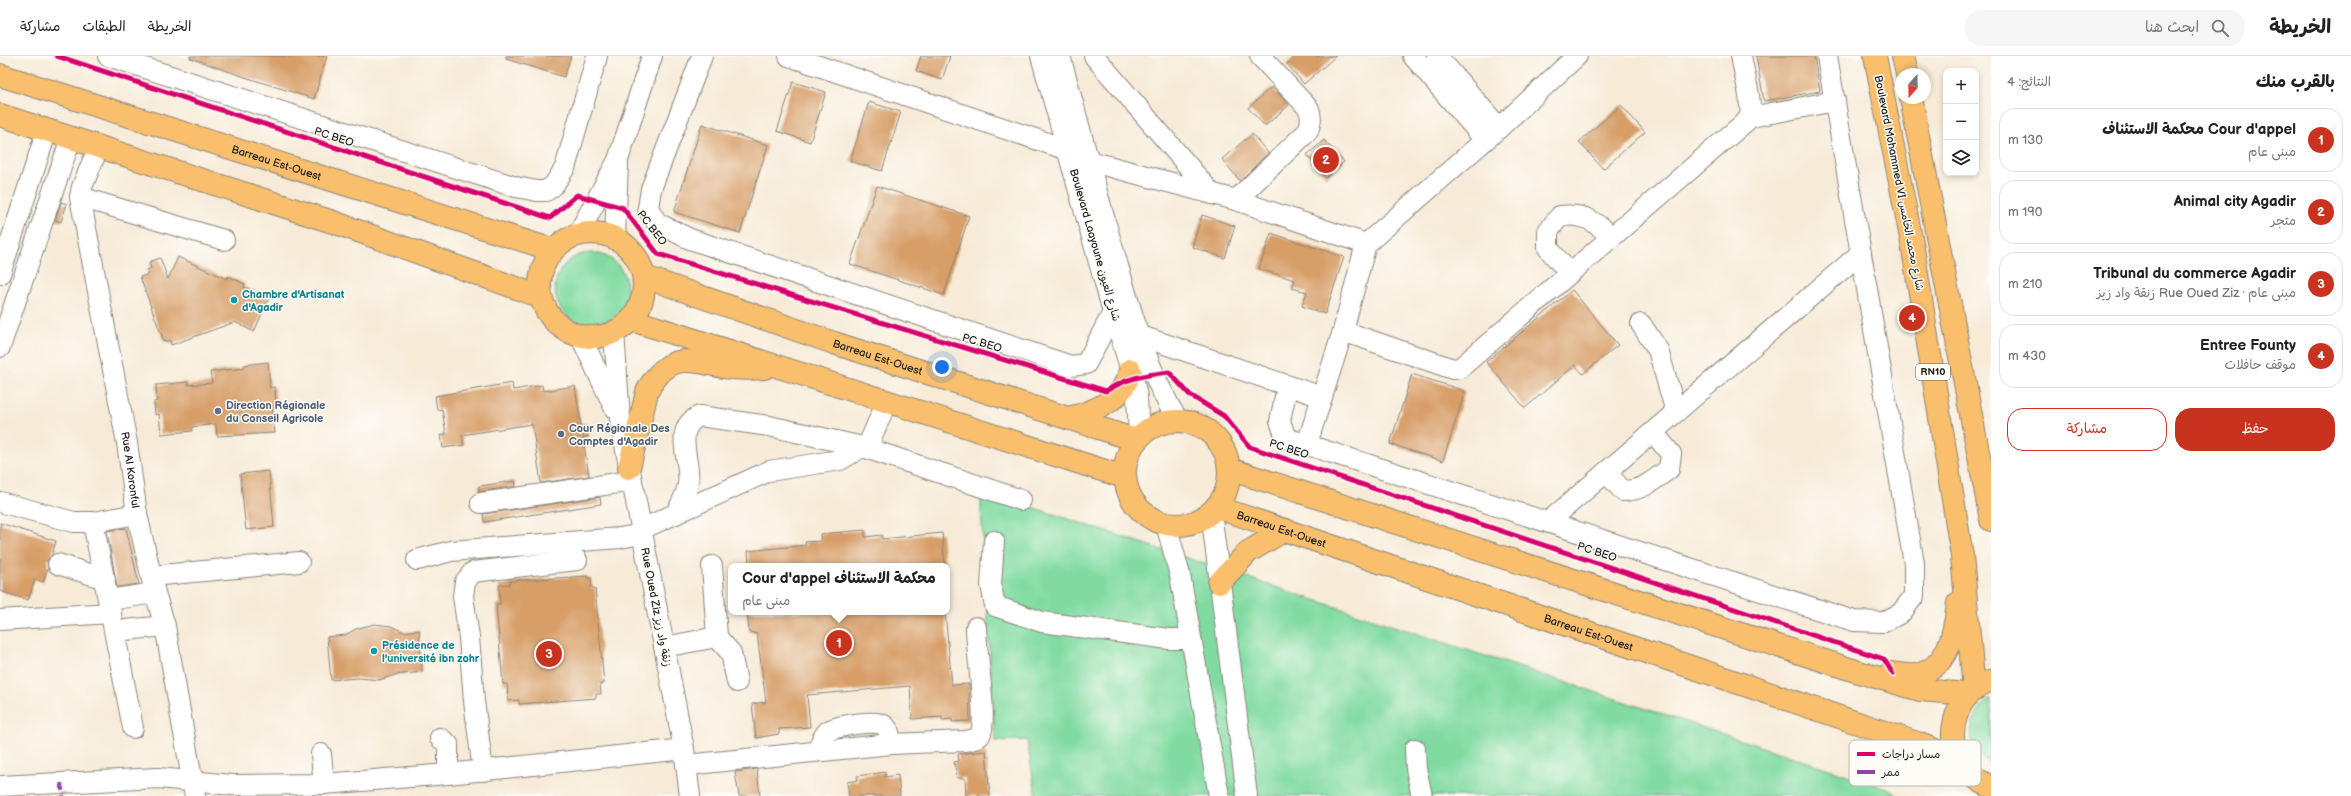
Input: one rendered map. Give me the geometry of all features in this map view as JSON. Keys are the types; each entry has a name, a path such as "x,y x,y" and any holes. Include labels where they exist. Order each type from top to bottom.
{"main road":[{"name":"Boulevard Mohammed VI شارع محمد الخامس","path":"1875,56 1912,243 1962,556 1977,688"},
{"path":"1903,56 1906,68"},
{"name":"Barreau Est-Ouest","path":"0,75 553,250"},
{"name":"RN10","path":"1912,104 1991,520"},
{"path":"0,115 336,223 541,297"},
{"path":"597,232 614,237 629,247 636,256 644,276 643,300 632,320 614,332 597,337 580,336 564,328 554,320 546,310 541,297 540,280 544,264 553,250 565,240 578,234 597,232"},
{"name":"Barreau Est-Ouest","path":"644,276 834,343 1067,418 1137,438"},
{"path":"632,320 1124,477"},
{"path":"630,474 651,383 660,373 674,363 695,363 733,368 783,367"},
{"path":"1067,418 1096,410 1109,402 1128,379 1130,370"},
{"path":"1178,420 1193,423 1207,430 1218,441 1226,454 1229,469 1226,490 1214,510 1197,521 1182,525 1166,524 1154,520 1142,512 1130,496 1124,477 1128,451 1137,438 1150,427 1164,422 1178,420"},
{"path":"1229,469 1862,673 1920,690 1977,688"},
{"name":"Barreau Est-Ouest","path":"1214,510 1285,530 1908,740"},
{"path":"1219,583 1248,552 1285,530"},
{"path":"1862,673 1916,674 1930,670 1948,650 1956,617 1962,556"},
{"path":"1954,740 1953,728 1957,712 1977,688"},
{"path":"1981,782 1991,787"}],"street":[{"path":"108,56 132,59 516,187 537,191 546,191 553,186 565,168 597,56"},
{"path":"578,234 595,200 618,160 652,56"},
{"path":"702,56 651,188 648,208 657,223 690,239 1071,366 1086,364 1113,312"},
{"path":"789,56 835,63 1068,150"},
{"name":"Boulevard Laayoune شارع العيون","path":"1041,56 1137,397 1137,438"},
{"name":"Boulevard Laayoune شارع العيون","path":"1060,56 1107,231 1138,335 1161,392 1178,420"},
{"path":"1094,56 1212,194"},
{"path":"1236,200 1308,131 1311,123 1312,117 1309,109 1260,56"},
{"path":"1412,56 1492,134"},
{"path":"1437,56 1492,134"},
{"path":"1307,444 1343,331 1366,244 1492,134 1576,56"},
{"path":"1741,56 1749,95 1751,117"},
{"path":"1287,387 1280,425 1286,438 1854,621 1884,622 1901,613 1914,596 1914,563 1827,56"},
{"path":"1343,331 1457,369 1751,117 1835,101"},
{"path":"0,274 47,130"},
{"path":"0,347 71,138"},
{"name":"Rue Al Koronful","path":"99,146 82,186 80,197 127,443 137,514 153,584 165,626 194,788"},
{"path":"614,237 618,160"},
{"path":"1089,161 1236,200 1366,244"},
{"path":"80,197 224,240"},
{"path":"1569,273 1548,248 1548,231 1560,216 1572,214 1591,219 1612,237"},
{"path":"1548,522 1861,253"},
{"path":"1641,324 1658,350 1676,412"},
{"name":"Rue Oued Ziz زنقة واد زيز","path":"614,332 620,419 685,757 690,796"},
{"path":"1138,335 1287,387 1322,397"},
{"name":"Rue Oued Ziz زنقة واد زيز","path":"580,336 620,419"},
{"path":"416,560 451,552 620,538 641,532 769,471 840,460 870,443 887,401"},
{"path":"676,514 688,484 684,431 692,420 700,416 769,426 863,446 1021,500"},
{"path":"1606,472 1623,491 1635,491 1646,486 1669,469 1671,454 1653,432"},
{"path":"481,503 630,474"},
{"path":"0,502 60,520 93,522 137,514"},
{"path":"1214,510 1219,583 1247,796"},
{"path":"93,522 133,728"},
{"path":"1166,524 1180,575 1220,796"},
{"path":"994,541 991,585 996,606 1042,622 1169,639 1191,639"},
{"path":"482,771 474,701 469,637 463,596 465,582 473,572 577,560"},
{"path":"112,615 153,584 299,562"},
{"path":"58,564 105,579"},
{"path":"712,566 717,637 731,653 737,682"},
{"path":"0,620 112,615 165,626"},
{"path":"0,786 62,790 158,778 194,788 232,785 324,784 685,757 817,751 891,744 965,741 977,738 981,734 983,716 976,652 976,626"},
{"path":"664,647 717,637"},
{"path":"440,738 448,744 448,774"},
{"path":"1415,749 1416,769 1422,796"},
{"path":"321,754 324,784"}],"green space":[{"path":"584,253 598,253 617,263 627,282 627,296 617,315 598,325 584,325 565,315 555,296 555,282 565,263"},
{"path":"980,490 1849,776 1849,786 1881,786 1887,788 1898,796 1036,796 1027,740 995,741"},
{"path":"1991,698 1991,763 1981,756 1981,740 1972,740 1971,731 1973,722 1983,705"}],"building":[{"path":"190,56 327,56 314,99 190,58"},
{"path":"506,56 571,56 564,77 506,59"},
{"path":"921,56 950,56 942,80 916,71"},
{"path":"1296,56 1336,56 1304,84 1287,64"},
{"path":"1756,56 1814,56 1820,91 1764,101"},
{"path":"793,82 826,92 810,142 777,131"},
{"path":"1272,87 1289,105 1265,126 1248,108"},
{"path":"869,102 901,112 882,171 850,161"},
{"path":"1621,105 1645,132 1603,169 1579,142"},
{"path":"702,124 768,145 740,233 674,212"},
{"path":"1252,134 1268,153 1240,181 1222,159"},
{"path":"1324,140 1344,162 1326,178 1307,155"},
{"path":"877,186 969,216 944,295 850,264"},
{"path":"61,202 67,204 61,222 55,220"},
{"path":"1202,215 1235,226 1225,258 1192,247"},
{"path":"1271,233 1344,257 1325,314 1302,306 1307,292 1292,288 1295,280 1259,269"},
{"name":"Chambre d'Artisanat d'Agadir","path":"178,257 227,279 228,276 245,284 244,287 269,298 254,332 235,322 171,345 170,340 164,342 140,277 149,274 147,270 151,268 149,262 160,258 168,279"},
{"path":"1572,290 1618,345 1583,374 1575,365 1525,408 1486,362"},
{"path":"268,362 270,388 275,387 276,406 272,406 275,433 217,436 216,424 192,427 192,431 161,434 159,414 155,415 154,402 157,401 156,385 188,382 188,385 212,383 210,372 244,368 244,365"},
{"path":"1412,374 1465,391 1443,461 1390,444"},
{"name":"Cour Régionale Des Comptes d'Agadir","path":"512,383 513,390 542,385 543,391 575,386 581,426 587,426 588,437 583,438 589,476 541,483 532,424 462,435 464,445 443,448 441,435 446,434 442,409 437,410 435,396"},
{"path":"269,471 274,527 246,530 240,474"},
{"path":"515,481 516,486 479,492 479,486"},
{"path":"600,497 601,504 484,522 483,514"},
{"path":"0,523 56,541 52,555 47,560 48,568 43,582 35,579 28,600 0,591"},
{"path":"126,528 139,584 117,587 107,531"},
{"path":"865,530 865,537 882,535 882,539 942,533 945,563 749,563 748,551 806,545 805,542 821,541 820,534"},
{"path":"587,576 587,578 591,578 592,588 595,588 604,684 600,684 601,694 596,694 596,698 519,704 519,700 508,701 507,684 503,684 496,604 500,604 499,585 510,584 510,581"},
{"path":"747,615 945,615 952,685 969,684 970,721 952,722 952,719 942,720 942,717 912,719 910,686 807,695 810,727 779,729 779,734 756,738 752,704 766,702 757,634 749,632"},
{"name":"Présidence de l'université ibn zohr","path":"374,624 391,626 404,632 419,630 422,672 395,675 379,680 359,678 331,680 327,637 345,635 356,629"},
{"path":"986,751 990,796 966,796 965,778 957,778 954,762 959,761 958,754"},
{"path":"757,769 760,796 739,796 735,772"},
{"path":"885,772 885,777 898,775 900,796 849,796 847,782 858,780 857,776"}],"marked path":[{"path":"61,783 63,796"}],"cycle path":[{"name":"PC BEO","path":"57,56 550,218 577,195 623,208 658,254 1106,391 1121,383 1136,378 1169,372 1190,395 1224,416 1250,447 1884,659 1893,674"}],"place":[{"name":"Animal city Agadir","path":"1326,160"},
{"name":"Chambre d'Artisanat d'Agadir","path":"234,300"},
{"name":"Entree Founty","path":"1912,318"},
{"name":"Direction Régionale du Conseil Agricole","path":"218,411"},
{"name":"Cour Régionale Des Comptes d'Agadir","path":"561,434"},
{"name":"Cour d'appel محكمة الاستئناف","path":"839,643"},
{"name":"Présidence de l'université ibn zohr","path":"374,651"},
{"name":"Tribunal du commerce Agadir","path":"549,654"}]}
